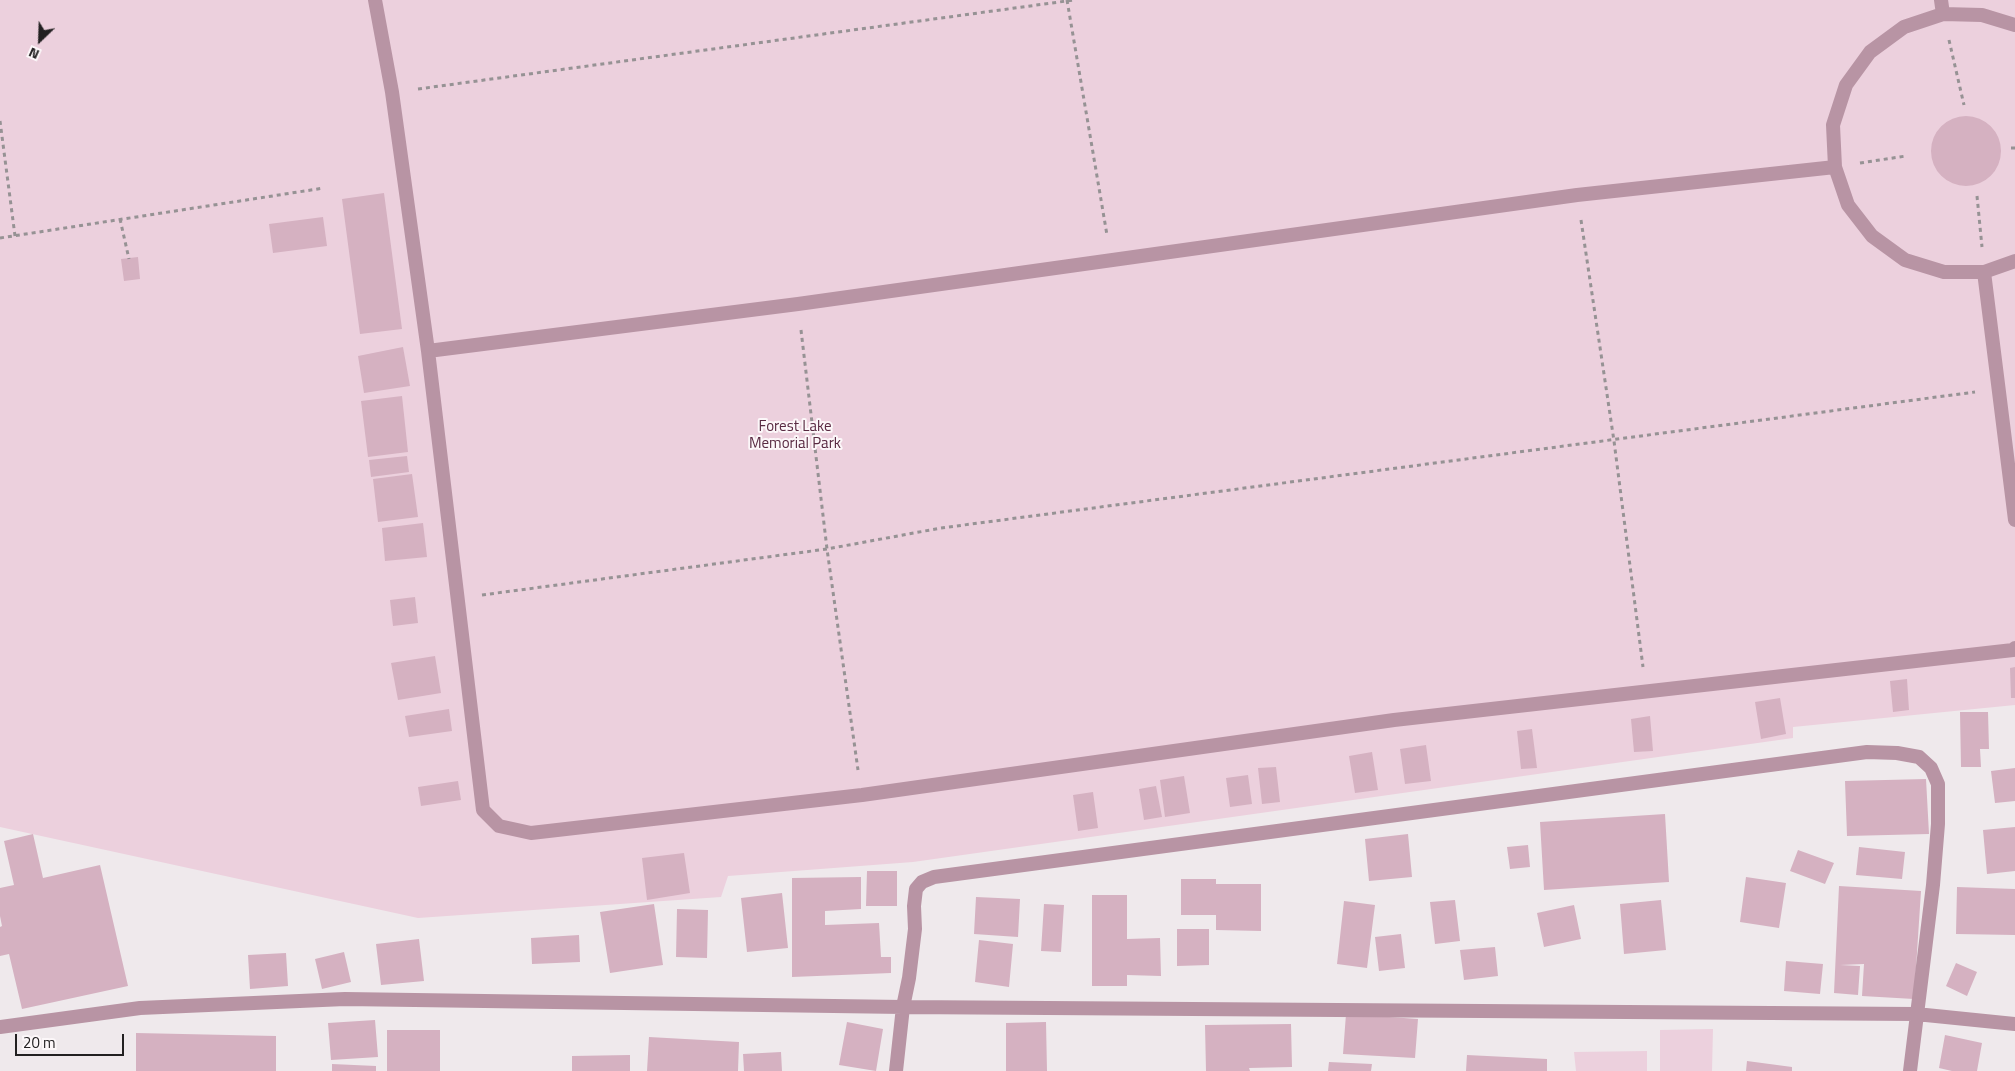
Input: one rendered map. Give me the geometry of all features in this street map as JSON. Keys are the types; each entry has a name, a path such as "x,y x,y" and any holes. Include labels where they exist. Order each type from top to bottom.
{"street":[{"path":"375,0 392,92 428,351 483,810 499,826 530,833 862,795 1394,720 1646,693 2014,649"},
{"path":"1941,0 1943,14"},
{"path":"2015,25 1982,14 1943,14 1904,27 1870,52 1855,72 1846,85 1834,125 1834,167 1848,204 1872,236 1905,260 1944,272 1984,272 2015,261"},
{"path":"428,351 798,304 1577,195 1834,167"},
{"path":"1984,272 1997,389 2015,520"},
{"path":"896,1071 903,1007 909,978 915,929 914,906 916,889 922,882 934,877 1867,752 1897,753 1918,757 1931,768 1938,784 1938,824 1933,885 1910,1071"},
{"path":"0,1027 140,1008 345,999 903,1007 1916,1014 2015,1024"}],"path":[{"path":"1067,0 1111,260"},
{"path":"392,92 1074,0"},
{"path":"1943,14 1964,105"},
{"path":"0,121 15,236"},
{"path":"1834,167 1906,156"},
{"path":"0,238 324,188"},
{"path":"1577,195 1614,441 1646,693"},
{"path":"1977,196 1984,272"},
{"path":"120,220 129,258"},
{"path":"798,304 827,549 862,795"},
{"path":"457,598 827,549 941,528 1614,441 1997,389"}],"green space":[{"name":"Forest Lake Memorial Park","path":"0,0 2015,0 2015,705 1793,727 1793,738 913,862 728,876 721,897 418,918 0,827"},
{"path":"1713,1029 1712,1071 1660,1071 1660,1030"},
{"path":"1647,1051 1647,1071 1576,1071 1574,1052"}],"building":[{"path":"1966,116 1979,119 1991,126 1998,138 2001,151 1998,164 1991,176 1979,183 1966,186 1953,183 1941,176 1934,164 1931,151 1934,138 1941,126 1953,119"},
{"path":"384,193 402,329 360,334 342,199"},
{"path":"323,217 327,246 273,253 269,224"},
{"path":"138,257 140,279 124,281 121,259"},
{"path":"403,347 410,386 364,393 358,356"},
{"path":"402,396 408,452 368,457 361,401"},
{"path":"407,456 409,472 371,477 369,460"},
{"path":"412,474 418,517 378,522 373,479"},
{"path":"423,523 427,557 385,561 382,528"},
{"path":"415,597 418,623 393,626 390,600"},
{"path":"435,656 441,693 398,700 391,663"},
{"path":"2015,667 2015,698 2011,698 2010,668"},
{"path":"1907,679 1909,710 1893,712 1890,681"},
{"path":"1780,698 1786,734 1761,739 1755,702"},
{"path":"449,709 452,731 409,737 405,716"},
{"path":"1960,712 1988,712 1989,749 1980,749 1981,767 1961,767"},
{"path":"1650,716 1653,751 1634,752 1631,719"},
{"path":"1532,729 1537,768 1521,769 1517,731"},
{"path":"1426,745 1431,781 1405,784 1400,749"},
{"path":"1372,752 1378,790 1355,793 1349,756"},
{"path":"1276,767 1280,802 1262,804 1258,768"},
{"path":"2015,768 2015,801 1995,803 1991,771"},
{"path":"1248,775 1252,804 1230,807 1226,778"},
{"path":"1184,776 1190,813 1165,817 1160,780"},
{"path":"1926,779 1929,834 1847,836 1845,781"},
{"path":"458,781 461,800 421,806 418,787"},
{"path":"1156,786 1162,817 1144,820 1139,789"},
{"path":"1093,792 1098,828 1078,831 1073,795"},
{"path":"1665,814 1669,882 1544,890 1540,822"},
{"path":"2015,827 2015,871 1987,874 1983,830"},
{"path":"33,834 43,878 100,865 128,986 22,1009 9,954 0,956 0,927 2,926 0,888 14,885 4,841"},
{"path":"1408,834 1412,877 1369,881 1365,839"},
{"path":"1528,845 1530,867 1510,869 1507,847"},
{"path":"1859,847 1905,852 1902,879 1856,875"},
{"path":"1798,850 1834,863 1825,884 1790,871"},
{"path":"684,853 690,893 647,900 642,858"},
{"path":"867,871 897,871 897,906 866,906"},
{"path":"861,877 861,909 825,911 825,925 879,923 881,957 891,957 891,973 792,977 792,878"},
{"path":"1746,877 1786,883 1779,928 1740,922"},
{"path":"1181,879 1216,879 1216,884 1261,884 1261,931 1216,930 1216,915 1181,915"},
{"path":"1839,886 1921,891 1914,999 1862,996 1864,964 1840,965 1860,966 1858,995 1834,993"},
{"path":"1957,887 2015,889 2015,935 1956,934"},
{"path":"782,893 788,948 747,952 741,898"},
{"path":"1092,895 1127,895 1127,939 1160,938 1161,976 1127,975 1127,986 1092,986"},
{"path":"976,897 1020,899 1018,937 974,934"},
{"path":"1455,900 1460,941 1435,944 1430,902"},
{"path":"1661,900 1666,950 1624,954 1620,904"},
{"path":"1344,901 1375,905 1367,968 1337,964"},
{"path":"654,904 663,965 610,973 600,912"},
{"path":"1044,904 1064,905 1061,952 1041,951"},
{"path":"1574,905 1581,939 1544,947 1537,913"},
{"path":"677,909 708,910 707,958 676,957"},
{"path":"1177,929 1209,929 1209,965 1177,966"},
{"path":"1401,934 1405,968 1379,971 1375,937"},
{"path":"579,935 580,962 532,964 531,938"},
{"path":"419,939 424,981 381,985 376,944"},
{"path":"979,940 1013,944 1009,987 975,982"},
{"path":"1495,947 1498,976 1464,980 1460,950"},
{"path":"344,952 351,982 322,989 315,959"},
{"path":"286,953 288,986 250,989 248,955"},
{"path":"1786,961 1823,964 1820,994 1784,991"},
{"path":"1956,963 1977,972 1967,996 1946,986"},
{"path":"1346,1014 1418,1019 1415,1058 1343,1054"},
{"path":"375,1020 378,1057 331,1060 328,1023"},
{"path":"847,1022 883,1029 876,1071 839,1065"},
{"path":"1046,1022 1047,1071 1006,1071 1006,1023"},
{"path":"1291,1024 1292,1067 1249,1068 1250,1071 1206,1071 1205,1025"},
{"path":"387,1030 440,1030 440,1071 387,1071"},
{"path":"136,1033 276,1036 276,1071 136,1071"},
{"path":"1945,1035 1982,1043 1977,1071 1952,1071 1939,1068"},
{"path":"649,1037 739,1042 738,1071 647,1071"},
{"path":"781,1052 782,1071 744,1071 743,1054"},
{"path":"630,1055 630,1071 572,1071 572,1056"},
{"path":"1467,1055 1547,1059 1547,1071 1466,1071"},
{"path":"1747,1061 1792,1067 1792,1071 1746,1071"},
{"path":"1329,1062 1372,1064 1371,1071 1328,1071"},
{"path":"332,1064 376,1066 376,1071 332,1071"}]}
